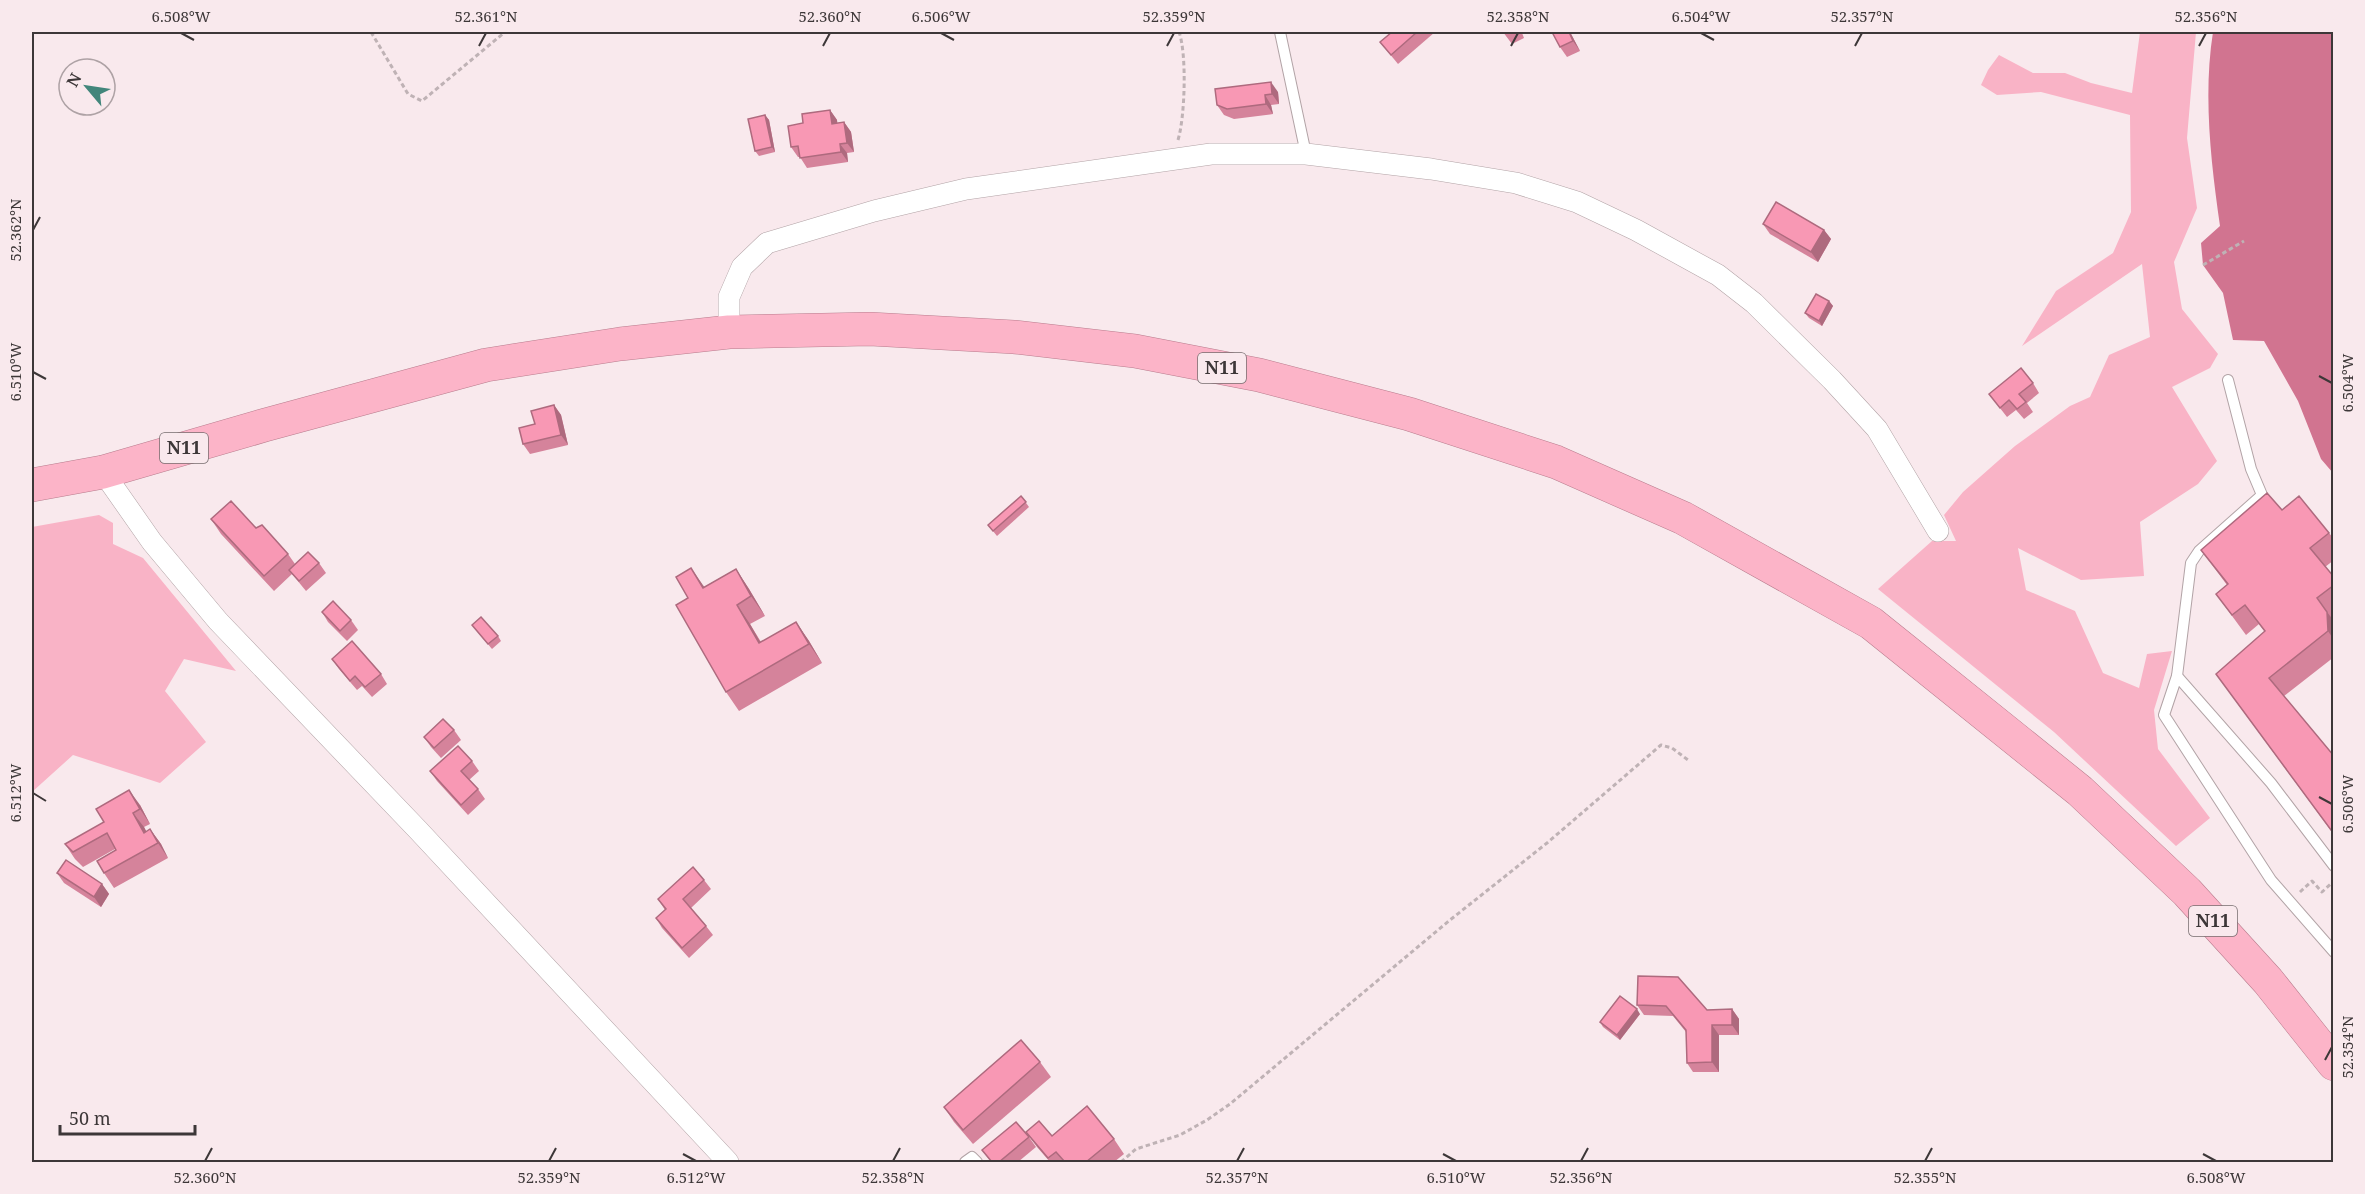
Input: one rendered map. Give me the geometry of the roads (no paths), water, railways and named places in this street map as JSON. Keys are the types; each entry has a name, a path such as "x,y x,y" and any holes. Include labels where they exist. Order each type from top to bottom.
{"highway":[{"name":"N11","path":"32,485 103,472 486,365 620,344 729,332 870,329 1014,337 1135,351 1259,375 1409,414 1556,462 1683,518 1872,623 2080,790 2187,892 2268,981 2334,1064"}],"street":[{"path":"729,332 729,297 742,267 767,243 863,214 966,189 1211,154 1306,154 1431,169 1516,183 1577,202 1636,230 1718,275 1754,303 1877,429 1938,531"},
{"path":"103,472 152,542 218,621 728,1162"}],"lane":[{"path":"1280,32 1306,154"},
{"path":"2228,380 2252,468 2262,495 2199,551 2191,563 2177,676 2164,715 2271,880 2334,952"},
{"path":"2177,676 2271,783 2334,866"},
{"path":"965,1162 972,1157 977,1162"}]}
